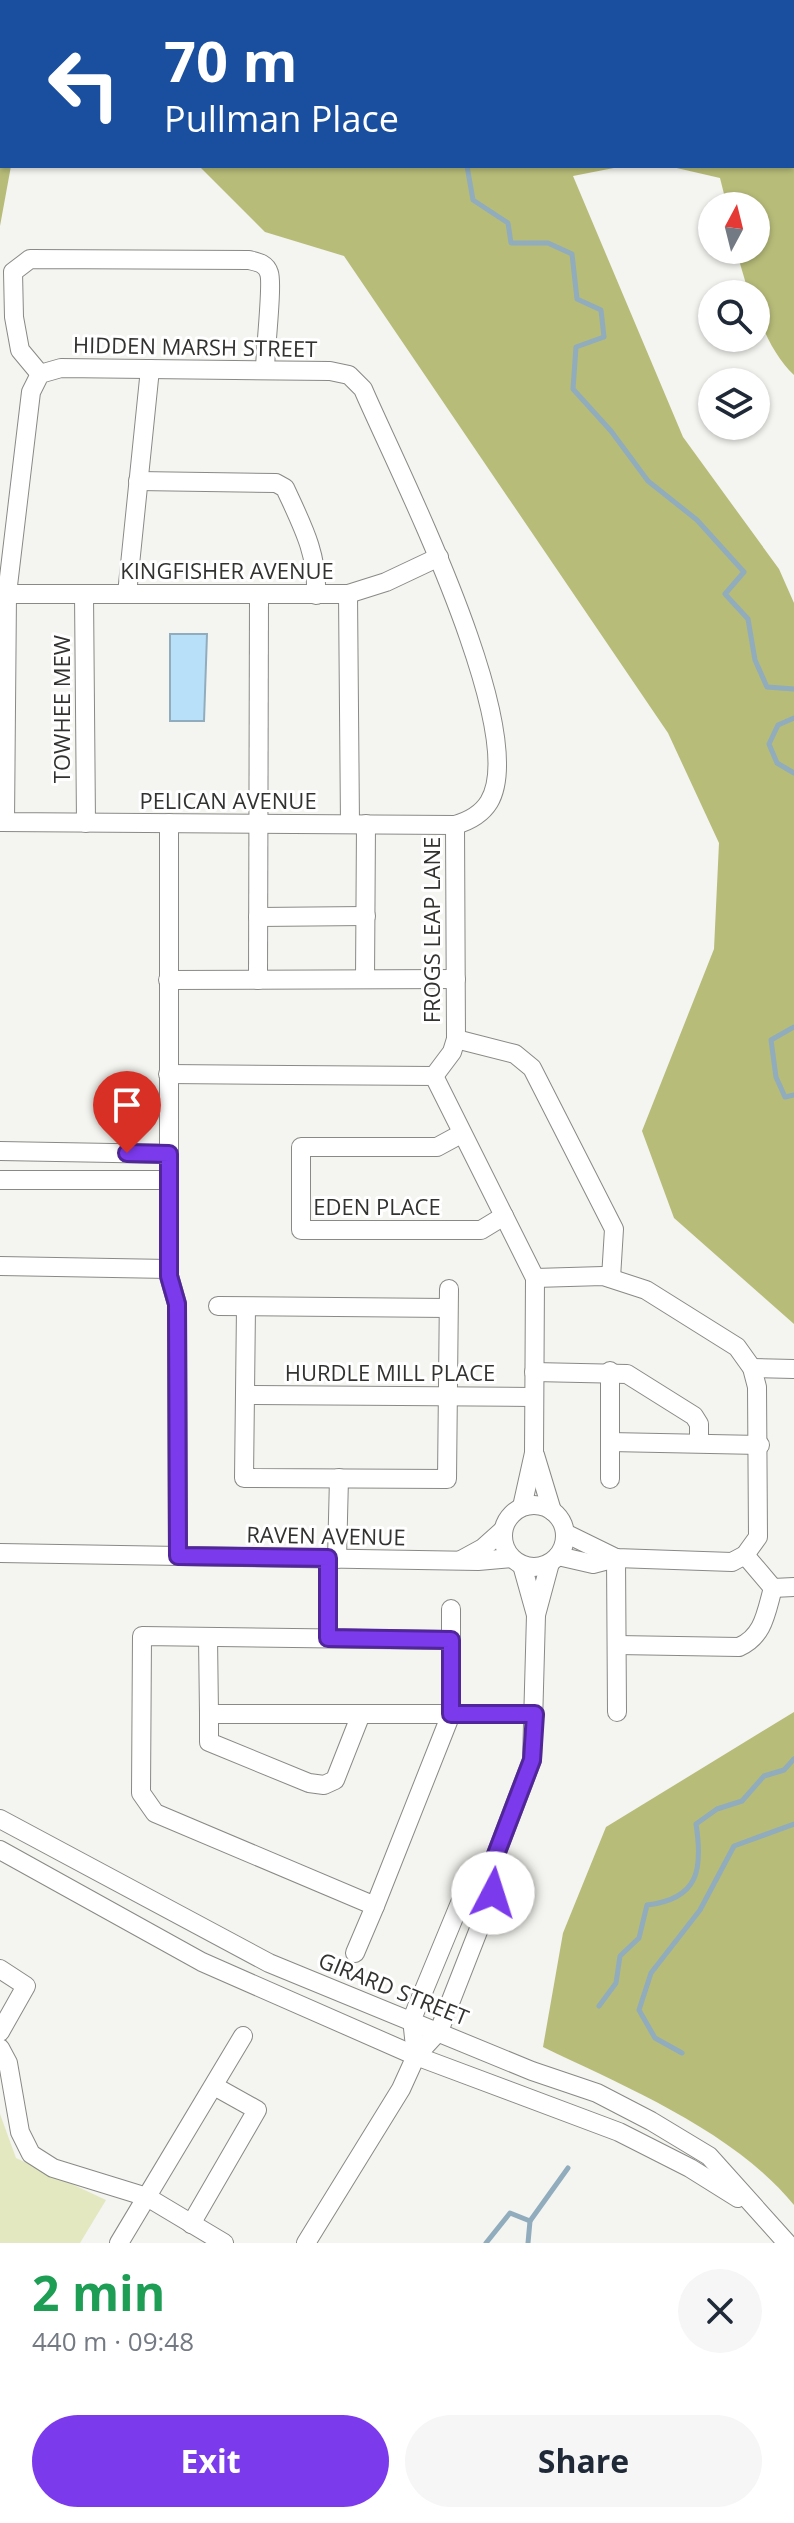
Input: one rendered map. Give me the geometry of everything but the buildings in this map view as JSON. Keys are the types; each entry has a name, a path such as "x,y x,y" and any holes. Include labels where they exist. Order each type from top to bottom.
{"street":[{"path":"3,822 7,594 31,392 40,374 20,350 14,317 13,272 30,259 249,260 262,263 269,271 270,287 265,370"},
{"name":"HIDDEN MARSH STREET","path":"40,374 61,368 330,371 356,381 439,557 488,696 494,737 495,776 490,800 469,821 455,825"},
{"path":"127,594 150,369"},
{"path":"138,481 276,483 285,488 312,547 317,567 316,595"},
{"name":"KINGFISHER AVENUE","path":"7,594 348,594 386,582 439,557"},
{"name":"TOWHEE MEW","path":"84,594 86,823"},
{"path":"348,594 358,824 366,916 365,979"},
{"path":"258,980 259,596"},
{"name":"PELICAN AVENUE","path":"3,822 455,825"},
{"path":"169,823 169,1269 177,1304 178,1556"},
{"name":"FROGS LEAP LANE","path":"434,1076 452,1052 456,1039 455,825"},
{"path":"258,917 366,916"},
{"path":"168,980 456,979"},
{"path":"456,1039 515,1054 532,1068 614,1229 611,1278"},
{"path":"168,1074 434,1076 535,1278 534,1453 522,1507"},
{"name":"EDEN PLACE","path":"461,1134 437,1147 301,1147 301,1230 481,1230 504,1216"},
{"path":"0,1151 169,1154"},
{"path":"0,1180 169,1180"},
{"path":"0,1266 169,1269"},
{"path":"516,1561 541,1567 554,1560 593,1564 616,1558 732,1562 745,1555 758,1537 760,1445 757,1387 752,1368 737,1347 646,1290 611,1278 535,1278"},
{"path":"246,1307 244,1478 447,1479 449,1289"},
{"path":"218,1306 448,1308"},
{"path":"752,1368 794,1369"},
{"path":"534,1372 610,1371 627,1374 694,1416 699,1424 699,1443"},
{"path":"610,1371 610,1479"},
{"name":"HURDLE MILL PLACE","path":"246,1395 533,1397"},
{"path":"610,1442 760,1445"},
{"path":"534,1453 552,1511 565,1533 616,1558"},
{"path":"328,1638 339,1478"},
{"path":"536,1615 516,1561 503,1540 503,1530 507,1521 522,1507 532,1505 552,1511"},
{"path":"458,1561 483,1548 503,1530"},
{"path":"306,2243 401,2089 416,2056 439,2031 493,1893 490,1870 532,1760 536,1615 565,1533"},
{"name":"RAVEN AVENUE","path":"0,1553 516,1561"},
{"path":"745,1555 773,1588"},
{"path":"616,1558 617,1712"},
{"path":"773,1588 794,1587"},
{"path":"617,1645 739,1647 751,1641 761,1629 773,1588"},
{"path":"355,1953 451,1714 451,1609"},
{"path":"375,1906 155,1813 145,1804 141,1793 142,1636 451,1640"},
{"path":"208,1637 209,1742 309,1783 324,1785 335,1780 361,1714"},
{"path":"209,1714 535,1714"},
{"name":"GIRARD STREET","path":"0,1819 269,1963 412,2019 532,2071 597,2093 651,2121 709,2156 787,2243"},
{"name":"GIRARD STREET","path":"0,1850 202,1962 416,2056 619,2132 690,2168 759,2212"},
{"path":"416,2056 412,2019 467,1886 490,1870"},
{"path":"0,1969 26,1986 0,2032"},
{"path":"119,2243 243,2036"},
{"path":"0,2048 8,2063 20,2132 31,2154 53,2168 147,2197 224,2243"},
{"path":"191,2224 257,2110 214,2086"}],"green space":[{"path":"0,168 11,168 0,226"},
{"path":"201,168 614,168 573,176 683,437 779,569 794,603 794,1324 674,1218 642,1131 714,949 719,843 668,733 344,256 265,232"},
{"path":"677,168 794,168 794,375 770,341 770,280 745,280 740,264 770,264 770,192 724,192 720,178"},
{"path":"794,1712 794,2205 770,2179 711,2133 643,2095 543,2047 563,1933 606,1827"},
{"path":"0,2114 16,2158 106,2200 80,2243 0,2243"}],"water":[{"path":"170,634 207,634 204,721 170,721"}],"waterway":[{"path":"467,168 473,200 508,223 511,243 548,243 572,254 577,299 601,310 604,337 576,347 573,389 611,431 648,481 697,520 744,572 725,594 748,619 755,660 767,687 794,689"},
{"path":"794,718 778,725 769,744 777,763 794,773"},
{"path":"794,1027 771,1040 776,1077 785,1097 794,1095"},
{"path":"599,2006 616,1983 620,1956 639,1938 647,1905 678,1896 694,1879 699,1855 696,1824 717,1809 742,1801 764,1776 784,1770 794,1759"},
{"path":"682,2053 655,2038 639,2010 651,1973 700,1910 734,1846 794,1824"},
{"path":"486,2243 510,2213 530,2221 568,2168"},
{"path":"528,2243 530,2221"}],"route":[{"path":"127,1153 169,1154 169,1276 177,1304 178,1556 328,1558 328,1638 451,1640 451,1714 535,1714 532,1760 490,1870 493,1893"}]}
